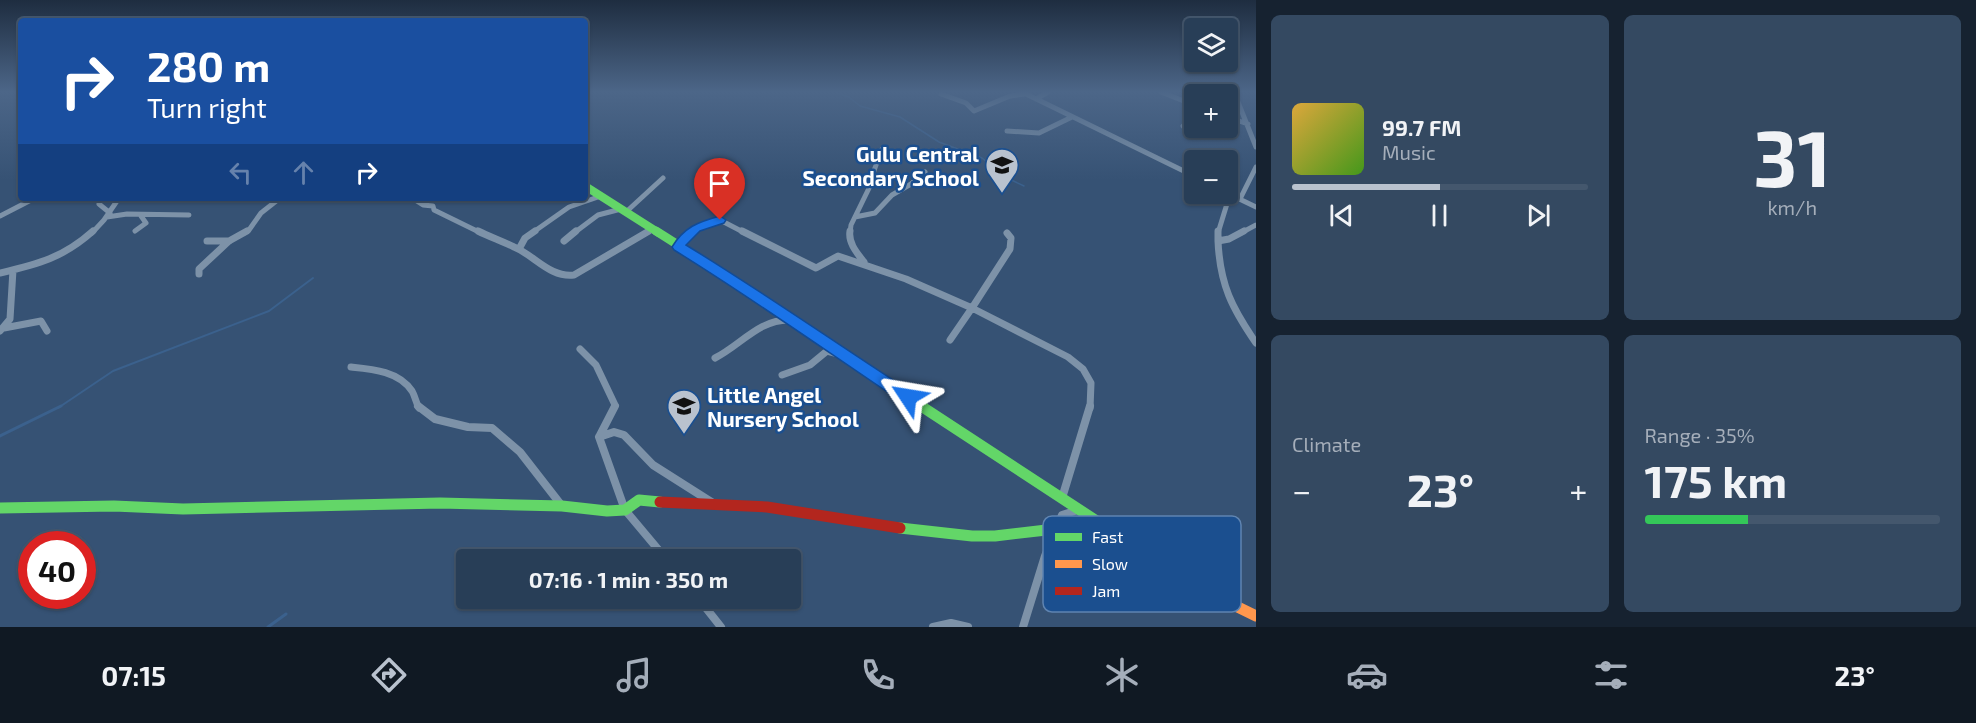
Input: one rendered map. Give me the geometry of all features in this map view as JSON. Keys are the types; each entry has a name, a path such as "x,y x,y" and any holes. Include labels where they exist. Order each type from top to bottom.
{"street":[{"path":"1007,131 1039,133 1063,121"},
{"path":"1081,121 1184,171"},
{"path":"1240,121 1248,124 1256,147"},
{"path":"866,264 855,251 849,236 855,217 873,180 872,176 882,149"},
{"path":"1256,167 1240,199 1256,207"},
{"path":"855,217 875,213 892,195 911,184 925,172"},
{"path":"564,241 611,208 624,210 663,178"},
{"path":"588,188 651,230 743,286 1087,516"},
{"path":"588,199 601,196"},
{"path":"0,216 29,201"},
{"path":"0,273 54,258 85,238 109,215 117,201"},
{"path":"198,274 199,269 229,241 249,230 261,213 276,201"},
{"path":"417,201 423,205 432,206 434,210 458,219 493,239 519,249 541,264 570,276 651,230"},
{"path":"519,249 523,239 553,214 582,201"},
{"path":"99,204 109,215"},
{"path":"1225,204 1218,230 1219,268 1223,291 1256,343"},
{"path":"109,215 189,215"},
{"path":"135,231 146,224 141,216"},
{"path":"678,247 686,235 695,228 720,220 816,268 838,256 866,264 935,291 1068,357 1083,369 1091,383 1091,403 1062,498"},
{"path":"1218,242 1256,225"},
{"path":"950,340 1010,249 1011,241 1007,233"},
{"path":"207,241 229,241"},
{"path":"2,330 9,319 12,306 10,286 13,270"},
{"path":"715,358 725,354 737,343 773,321 782,319 793,321"},
{"path":"2,330 41,321 47,331"},
{"path":"580,349 596,365 615,405 611,415 602,425 599,436 626,510 657,549"},
{"path":"782,375 810,365 827,351 845,356"},
{"path":"351,367 370,368 400,378 412,391 419,409 435,419 468,427 492,428 520,452 562,506"},
{"path":"599,436 614,432 624,435 653,465 716,505"},
{"path":"0,508 114,506 183,508 440,503 562,506 607,511 626,510 639,501 646,500 689,505 767,507 898,528 972,536 995,536 1043,530"},
{"path":"1062,516 1078,510"},
{"path":"1023,627 1043,562"},
{"path":"707,609 721,627"},
{"path":"1241,609 1256,616"},
{"path":"933,627 951,623 968,627"}],"waterway":[{"path":"907,121 939,142 982,158 1007,178 1024,186"},
{"path":"61,406 113,371 269,311 313,278"},
{"path":"0,436 61,406"},
{"path":"268,627 286,614"}],"traffic: fast":[{"path":"588,188 743,286 818,339 1089,516"},
{"path":"0,508 114,506 183,509 440,503 562,506 607,511 625,510 639,500 660,502"},
{"path":"900,528 972,536 995,536 1043,530"}],"traffic: slow":[{"path":"1241,609 1256,616"}],"traffic: jam":[{"path":"660,502 767,507 900,528"}],"place":[{"name":"Gulu Central Secondary School","path":"1002,194"},
{"name":"Little Angel Nursery School","path":"684,435"}],"route":[{"path":"720,220 695,228 686,235 678,247 743,286 818,339 908,397"}]}
